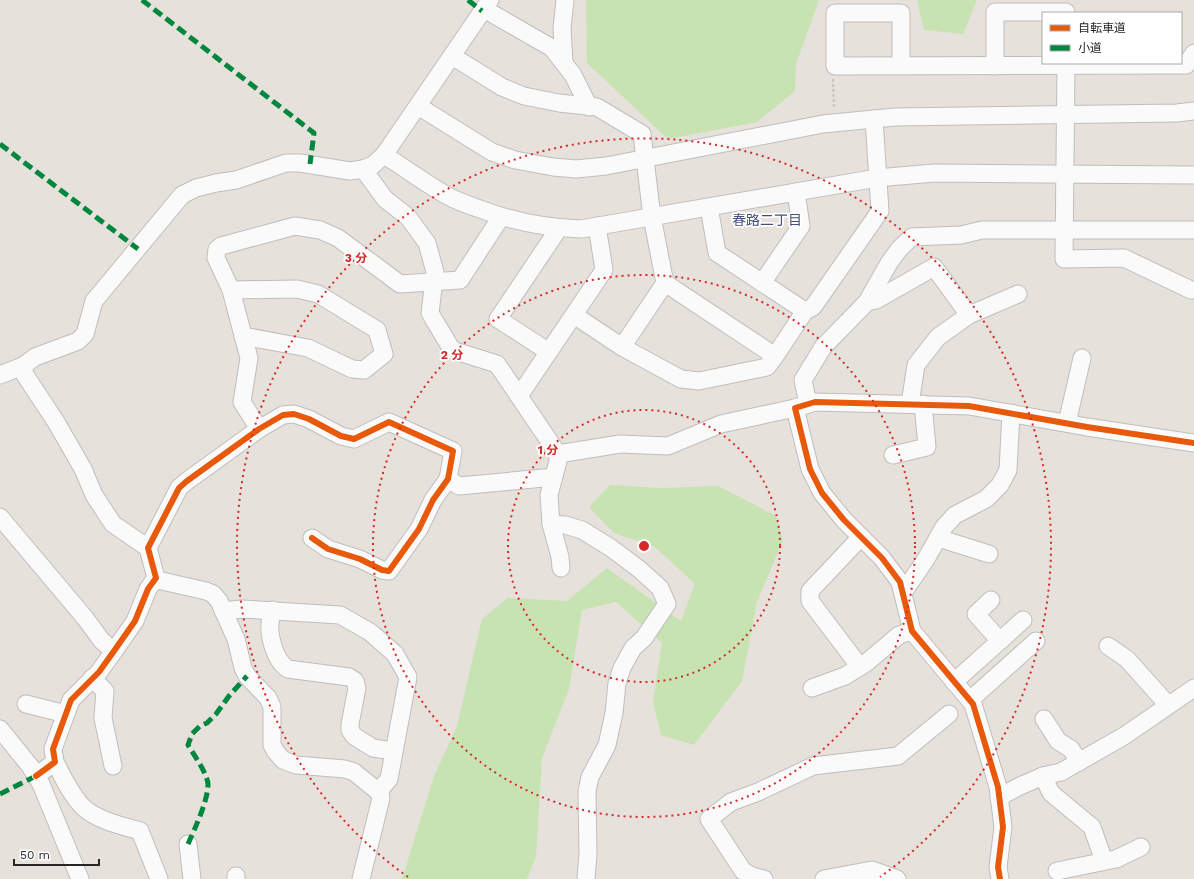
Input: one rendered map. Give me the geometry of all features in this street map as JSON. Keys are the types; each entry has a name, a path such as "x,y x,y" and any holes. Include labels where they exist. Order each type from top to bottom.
{"street":[{"path":"564,63 562,28 565,0"},
{"path":"0,375 23,366 35,357 78,341 86,334 94,301 182,195 196,188 216,182 236,180 286,163 300,163 350,171 364,170 373,165 384,155 487,4 552,48 573,75 589,106"},
{"path":"995,66 995,12 1066,8"},
{"path":"901,66 901,13 835,13 835,66 901,66 995,66 1066,64 1186,65 1194,54"},
{"path":"452,56 502,87 524,96 559,103 597,108 642,134 652,217 665,283 622,347"},
{"path":"1066,64 1064,259 1124,258 1191,290 1194,290"},
{"path":"418,106 492,152 515,160 553,167 576,169 606,166 835,122 895,117 1177,113 1194,111"},
{"path":"574,315 622,347 681,379 699,381 767,367 805,311 813,307 880,210 874,119"},
{"path":"384,155 446,195 501,217 534,225 581,229 877,178 934,173 1194,175"},
{"path":"364,170 385,199 408,217 427,243 435,272 430,314 452,350 497,364 558,454 558,461 549,495 551,524 560,557 561,568"},
{"path":"762,283 801,226 796,192"},
{"path":"709,207 717,253 805,311"},
{"path":"259,429 242,402 249,358 231,290 216,258 217,249 221,246 295,226 320,230 338,238 400,284 460,280 501,217"},
{"path":"519,396 604,270 597,226"},
{"path":"549,352 498,319 558,228"},
{"path":"1000,879 998,867 1003,826 998,787 973,704 912,631 900,582 882,558 844,520 822,493 810,469 801,406 803,380 823,347 867,302 889,262 900,248 912,237 961,236 982,230 1194,230"},
{"path":"867,302 876,300 934,267 969,315"},
{"path":"665,283 775,356"},
{"path":"231,290 297,289 318,294 377,330 384,354 364,370 352,369 308,348 243,336"},
{"path":"893,455 928,447 916,404 916,365 938,337 969,315 1018,294"},
{"path":"1067,423 1082,358"},
{"path":"23,366 25,375 56,422 83,469 94,495 113,524 148,548 156,578"},
{"path":"558,454 620,444 668,446 721,424 815,402 969,406 1194,443"},
{"path":"903,593 926,559 944,528 955,515 986,499 1000,484 1008,470 1011,413"},
{"path":"148,548 179,488 259,429 283,415 294,414 309,419 341,436 354,439 389,422 453,451 448,480 433,500 419,529 389,570 382,570 360,558 328,549 312,538"},
{"path":"448,480 459,486 554,477"},
{"path":"0,517 85,618 102,641 114,651"},
{"path":"551,524 565,525 582,530 611,548 639,569 660,588 667,604 644,638 633,648 622,668 617,683 614,713 607,745 590,777 587,791 588,854 586,879"},
{"path":"860,667 810,601 810,591 861,537"},
{"path":"938,538 989,554"},
{"path":"156,578 148,588 135,621 99,672 71,700 53,749 55,762 76,799 84,808 96,816 115,824 140,831 159,879"},
{"path":"156,578 206,591 213,594 219,601 236,639 243,668 247,676 268,698 272,706 272,745 283,760 296,765 345,769 354,772 380,793 381,798 360,879"},
{"path":"991,600 976,614 1011,664"},
{"path":"224,611 242,608 340,615 370,632 395,654 408,677 389,779 378,792"},
{"path":"272,610 270,632 281,664 288,668 349,676 355,681 357,688 350,730 354,736 373,748 394,751"},
{"path":"954,682 1023,620"},
{"path":"812,688 845,676 860,667 899,635 912,631"},
{"path":"970,700 1036,641"},
{"path":"1108,646 1127,658 1168,705"},
{"path":"92,678 105,691 103,718 113,766"},
{"path":"999,797 1043,776 1061,772 1079,762 1124,736 1194,688"},
{"path":"26,704 66,714"},
{"path":"764,879 752,876 743,871 709,819 731,802 758,792 813,766 898,756 949,714"},
{"path":"1044,718 1058,741 1071,750 1079,762"},
{"path":"0,729 30,766 36,776 53,811 80,879"},
{"path":"36,776 55,762"},
{"path":"1043,776 1051,793 1092,827 1095,868"},
{"path":"188,844 192,879"},
{"path":"1056,871 1095,868 1141,847"},
{"path":"824,879 872,870 897,879"}],"path":[{"path":"835,66 833,84 835,122"}],"green space":[{"path":"586,0 819,0 796,64 795,91 757,122 668,139 587,63"},
{"path":"917,0 977,0 963,34 924,30"},
{"path":"610,485 661,488 718,486 776,516 783,540 757,602 742,681 694,745 661,735 653,702 662,643 616,602 582,610 569,689 542,758 536,856 527,879 402,879 434,776 457,726 482,619 508,598 567,601 607,568 681,621 695,584 655,547 614,533 589,507"}],"marked path":[{"path":"142,0 314,133 310,164"},
{"path":"468,0 482,11"},
{"path":"0,144 138,249"},
{"path":"188,844 204,806 208,784 203,769 188,745 192,734 216,714 229,696 247,676"},
{"path":"0,794 36,776"}],"cycle path":[{"path":"1000,879 998,867 1003,827 998,787 973,704 912,631 900,582 882,558 844,520 822,493 810,469 795,408 815,402 969,406 1087,427 1194,443"},
{"path":"36,776 55,762 53,749 71,700 99,672 135,621 148,589 156,578 148,548 179,488 187,481 259,429 283,415 294,414 309,419 341,436 354,439 389,422 453,451 448,479 433,500 419,529 389,571 382,570 360,559 328,549 312,538"}],"district":[{"name":"春路二丁目","path":"767,220"}]}
